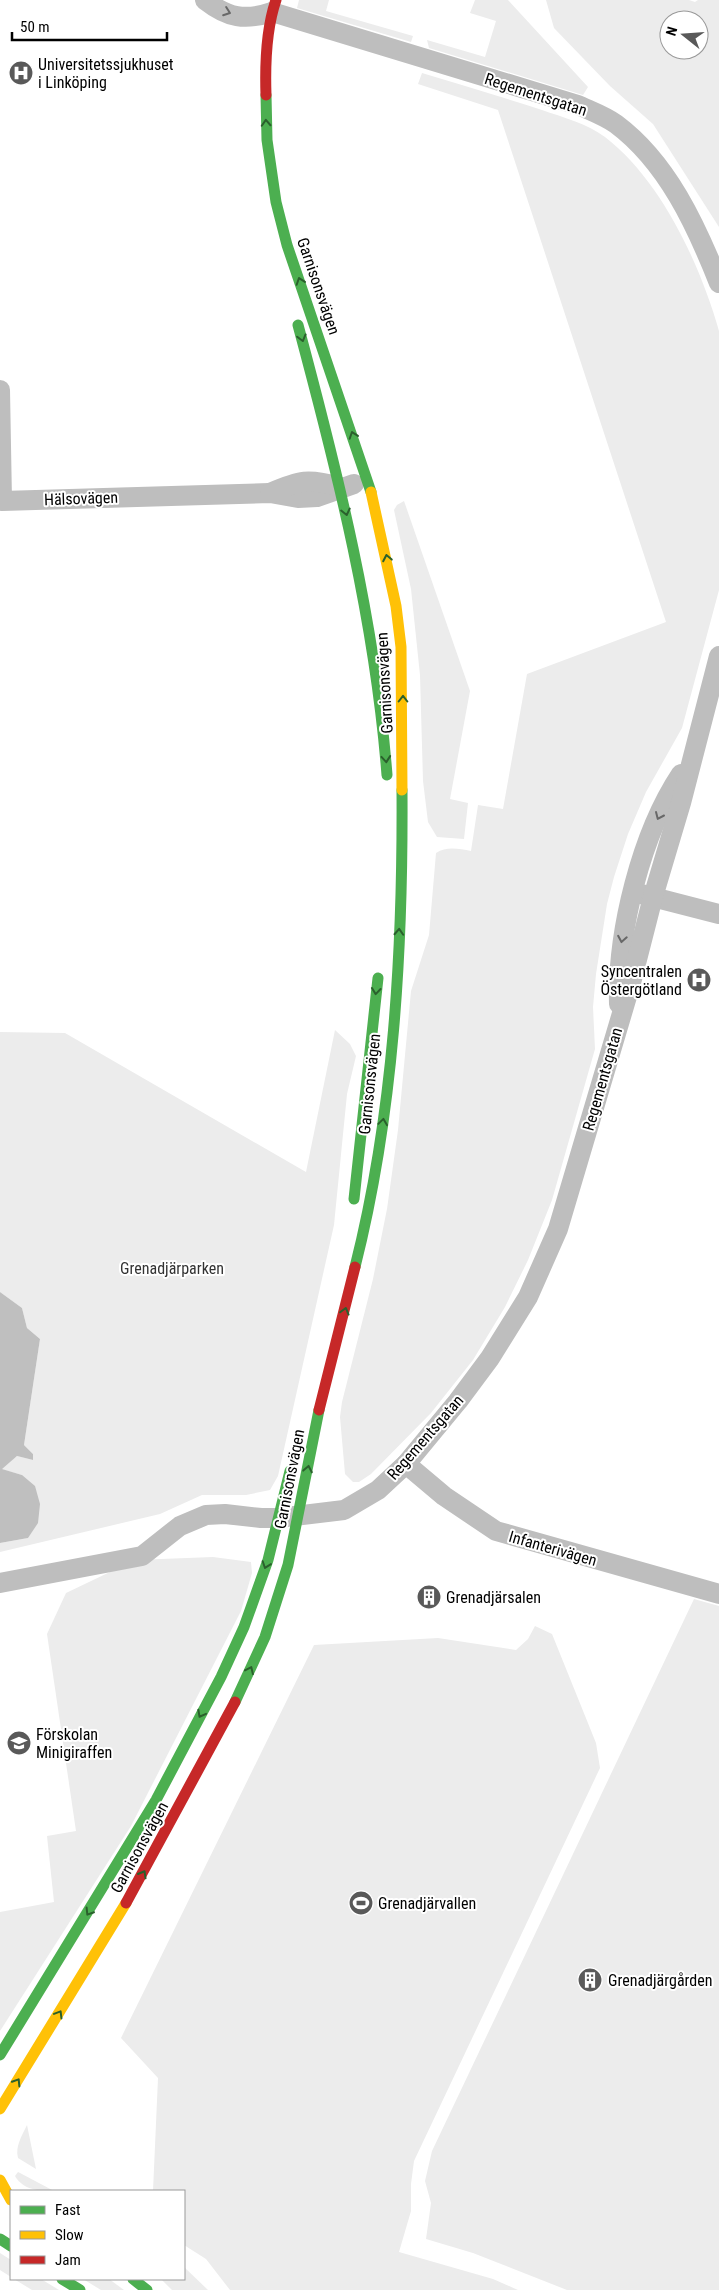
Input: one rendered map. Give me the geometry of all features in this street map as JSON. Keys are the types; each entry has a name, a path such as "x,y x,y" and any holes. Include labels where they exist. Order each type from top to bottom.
{"street":[{"name":"Regementsgatan","path":"205,0 228,13 262,9 578,105 614,123 637,142 658,167 695,227 719,283"},
{"name":"Garnisonsvägen","path":"0,2109 118,1918 232,1708 265,1637 288,1565 320,1408 365,1229 386,1095 396,977 402,837 402,679 396,606 369,481 288,245 276,202 269,156 262,9"},
{"name":"Garnisonsvägen","path":"259,172 285,276"},
{"name":"Garnisonsvägen","path":"295,313 340,487 368,623 382,723 387,790"},
{"name":"Hälsovägen","path":"0,390 2,500 270,493 296,482 315,480 340,487 369,481"},
{"name":"Regementsgatan","path":"0,1583 142,1556 180,1526 206,1515 225,1514 278,1518 344,1510 378,1490 406,1464 458,1401 490,1358 528,1297 563,1214 619,1016 631,983 653,897 681,803 691,758 719,656"},
{"name":"Regementsgatan","path":"619,1016 618,972 620,948 633,892 658,818 675,782 691,758"},
{"path":"633,892 719,914"},
{"name":"Garnisonsvägen","path":"353,1212 379,968"},
{"path":"322,1349 351,1230"},
{"name":"Garnisonsvägen","path":"0,2055 156,1800 216,1686 244,1627 268,1560 292,1462"},
{"name":"Infanterivägen","path":"406,1464 444,1496 496,1531 719,1594"},
{"path":"0,2180 10,2198"},
{"path":"64,2280 80,2290"},
{"path":"134,2280 147,2290"}],"green space":[{"path":"299,0 329,0 326,11 413,36 411,42 297,8"},
{"path":"475,0 508,0 588,87 583,95 429,48 427,40 485,57 496,21 470,13"},
{"path":"546,0 689,0 695,2 698,0 719,0 719,227 653,124 610,86 554,28"},
{"path":"422,73 558,115 598,132 625,155 644,176 676,225 701,278 719,331 719,590 682,728 646,792 628,834 614,877 607,904 596,974 593,1007 595,1049 552,1200 528,1260 505,1307 473,1360 431,1413 371,1474 359,1482 353,1482 345,1474 340,1417 342,1402 373,1279 387,1209 398,1130 411,991 429,935 436,853 449,849 471,851 478,805 503,809 527,674 666,622 498,110 418,84"},
{"path":"404,501 470,691 450,799 468,803 464,839 437,837 428,822 423,781 420,675 411,589 394,510 397,505"},
{"name":"Grenadjärparken","path":"335,1030 350,1044 356,1056 347,1094 334,1225 278,1476 270,1490 246,1495 202,1495 160,1514 0,1552 0,1543 28,1538 22,1475 1,1469 17,1456 33,1460 33,1454 24,1445 40,1339 27,1328 22,1308 0,1292 0,1032 65,1033 306,1172"},
{"path":"213,1557 251,1562 252,1573 241,1611 131,1826 0,2031 0,1912 54,1902 47,1836 76,1831 47,1634 66,1593 135,1560"},
{"path":"694,1599 719,1606 719,2290 567,2290 473,2253 426,2239 431,2203 425,2181 432,2151"},
{"name":"Grenadjärvallen","path":"535,1626 552,1634 596,1743 600,1768 414,2161 411,2184 411,2211 399,2252 493,2279 518,2290 230,2290 206,2259 185,2246 185,2190 153,2190 158,2078 121,2038 314,1645 438,1638 516,1650 528,1639"},
{"path":"27,2125 36,2169 18,2158 17,2154 18,2145"},
{"path":"18,2172 52,2190 37,2190 27,2187 18,2181 15,2176"},
{"path":"0,2253 10,2259 10,2276 0,2270"},
{"path":"185,2268 208,2290 172,2290 162,2280 185,2280"},
{"path":"16,2280 43,2280 59,2290 32,2290"},
{"path":"85,2280 110,2280 124,2290 101,2290"}],"shaded area":[{"path":"0,1292 22,1308 27,1328 40,1339 24,1445 33,1454 33,1460 17,1456 2,1469 22,1475 35,1486 40,1504 38,1523 28,1538 0,1543"}],"traffic: fast":[{"path":"266,95 267,140 276,202 287,245 371,492"},
{"path":"298,325 341,492 353,548 374,661 387,775"},
{"path":"355,1267 379,1150 393,1030 401,910 402,790"},
{"path":"354,1199 378,978"},
{"path":"235,1702 265,1637 288,1565 319,1410"},
{"path":"0,2055 156,1800 221,1677 244,1627 268,1560 290,1471"},
{"path":"0,2239 10,2245"},
{"path":"64,2280 80,2290"},
{"path":"134,2280 147,2290"}],"traffic: slow":[{"path":"371,492 396,606 401,647 402,790"},
{"path":"0,2109 126,1903"},
{"path":"0,2180 10,2198"}],"traffic: jam":[{"path":"266,95 267,47 270,23 276,0"},
{"path":"319,1410 355,1267"},
{"path":"126,1903 235,1702"}],"place":[{"name":"Universitetssjukhuset i Linköping","path":"21,73"},
{"name":"Syncentralen Östergötland","path":"699,980"},
{"name":"Grenadjärsalen","path":"429,1597"},
{"name":"Förskolan Minigiraffen","path":"19,1743"},
{"name":"Grenadjärvallen","path":"361,1903"},
{"name":"Grenadjärgården","path":"590,1980"}]}
